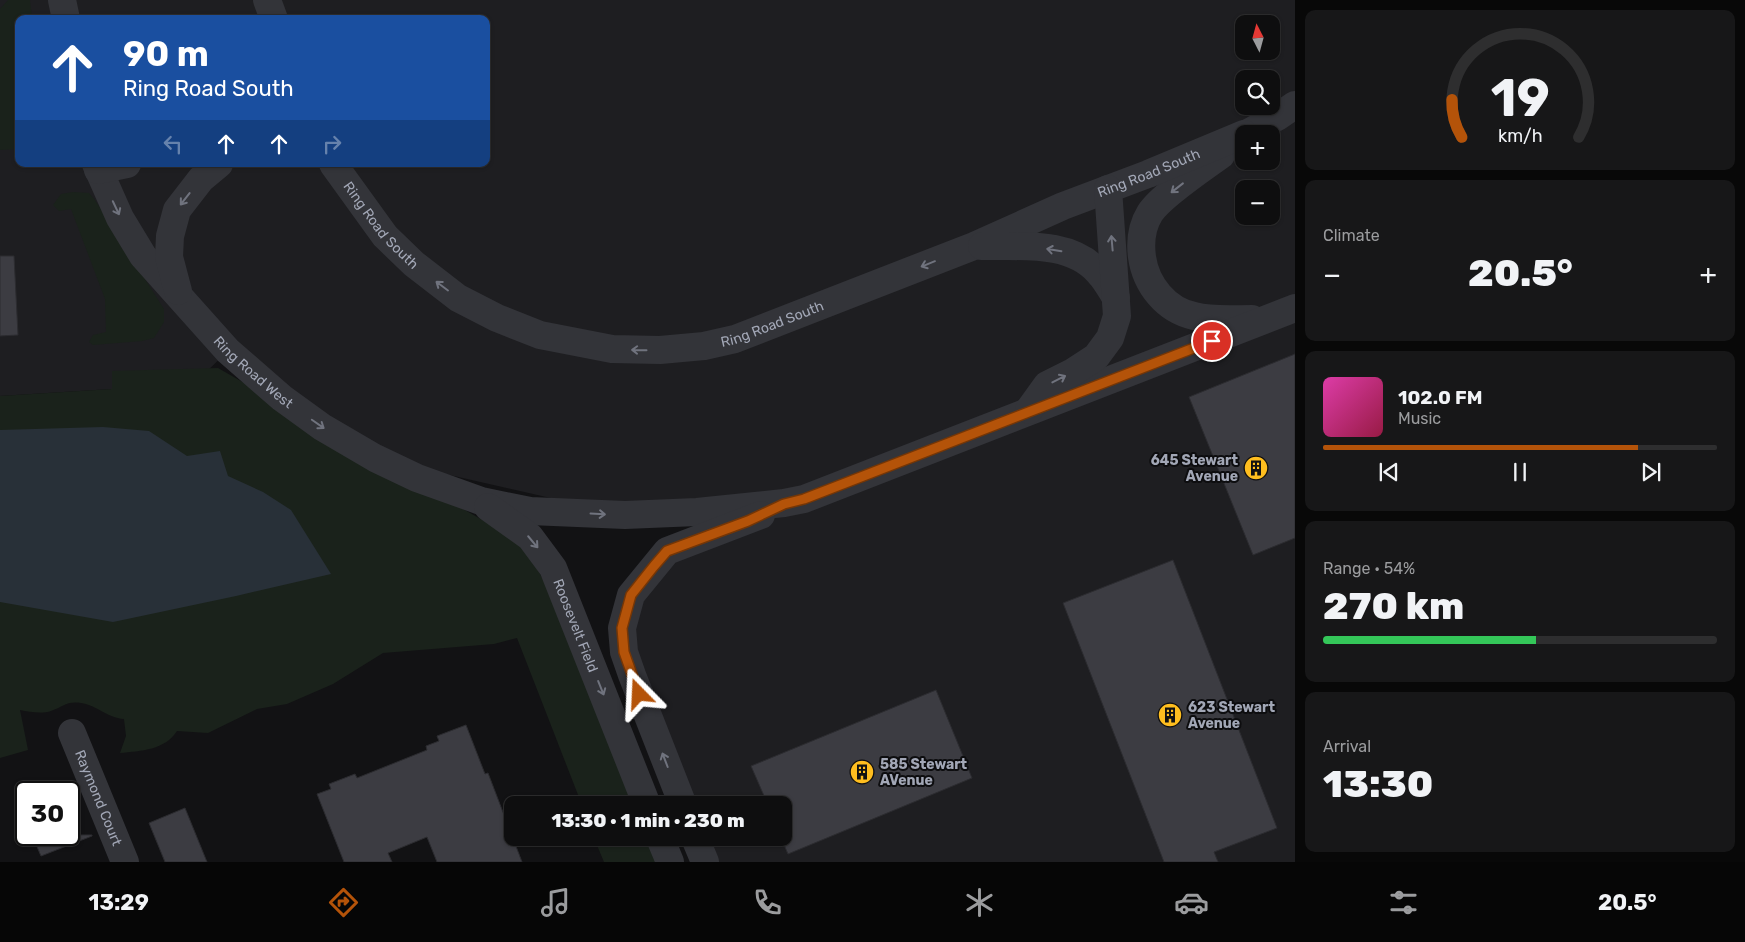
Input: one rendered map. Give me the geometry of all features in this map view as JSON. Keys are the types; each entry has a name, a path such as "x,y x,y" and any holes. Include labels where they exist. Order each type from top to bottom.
{"street":[{"path":"44,0 46,15"},
{"path":"62,0 65,15"},
{"name":"Ring Road South","path":"1261,125 1295,105"},
{"name":"Ring Road South","path":"333,167 385,236 414,264 458,298 496,318 540,335 612,349 660,350 704,346 735,338 974,246 1063,206 1235,138"},
{"path":"1235,143 1156,205 1146,220 1141,247 1144,269 1154,289 1171,307 1204,318 1265,320"},
{"name":"Ring Road West","path":"97,167 120,218 143,256 228,351 282,398 322,427 375,458 417,478 481,501"},
{"path":"179,297 169,257 170,236 176,210 201,179 215,167"},
{"path":"1026,413 1047,385 1073,372 1096,357 1110,338 1118,316 1108,189"},
{"path":"974,246 1031,247 1070,252 1085,260 1098,272 1117,300"},
{"path":"481,501 530,511 625,515 697,512 784,504 804,499 1295,308"},
{"name":"Roosevelt Field","path":"481,501 530,537 553,568 643,796"},
{"path":"679,796 624,652 622,628 631,595 667,551 748,521 784,504"},
{"name":"Raymond Court","path":"72,733 125,862"},
{"path":"663,846 670,862"},
{"path":"698,846 705,862"}],"shaded area":[{"path":"0,0 1295,0 1295,862 708,862 702,846 792,846 792,796 684,796 630,645 632,617 666,562 772,509 625,515 375,458 228,351 181,396 112,389 0,396"},
{"path":"8,0 30,0 32,15 15,15 15,149 0,150 0,9"},
{"path":"73,192 89,193 95,200 164,309 164,322 154,338 142,341 93,345 89,342 93,335 106,332 105,299 71,209 59,211 53,205 61,194"},
{"path":"218,368 510,536 531,557 560,612 631,796 578,796 517,638 494,644 383,653 333,684 287,704 257,709 208,733 177,731 159,746 136,751 120,753 126,736 124,719 112,716 87,704 72,703 44,712 20,710 28,750 0,758 0,396 112,389 112,371"},
{"path":"103,427 149,431 187,456 220,451 228,476 263,492 291,510 331,574 113,622 0,602 0,430"},
{"path":"597,846 650,846 656,862 604,862"}],"building":[{"path":"0,256 14,256 18,335 0,336"},
{"name":"645 Stewart Avenue","path":"1295,354 1295,538 1253,555 1189,397"},
{"name":"623 Stewart Avenue","path":"1173,560 1277,828 1214,852 1218,862 1164,862 1063,603"},
{"name":"585 Stewart AVenue","path":"936,690 972,778 788,854 784,846 792,846 792,796 764,796 751,766"},
{"path":"466,725 485,774 488,773 504,815 504,846 516,846 522,862 437,862 427,837 388,853 392,862 344,862 317,794 331,789 329,784 355,774 357,778 427,750 426,746 439,741 437,736"},
{"path":"185,808 207,862 165,862 149,823"},
{"path":"80,835 92,836 80,841"},
{"path":"37,846 66,846 41,856"}],"place":[{"name":"645 Stewart Avenue","path":"1256,468"},
{"name":"623 Stewart Avenue","path":"1170,715"},
{"name":"585 Stewart AVenue","path":"862,772"}],"route":[{"path":"639,694 624,652 622,628 631,595 667,551 748,521 784,504 804,499 1212,341"}]}
